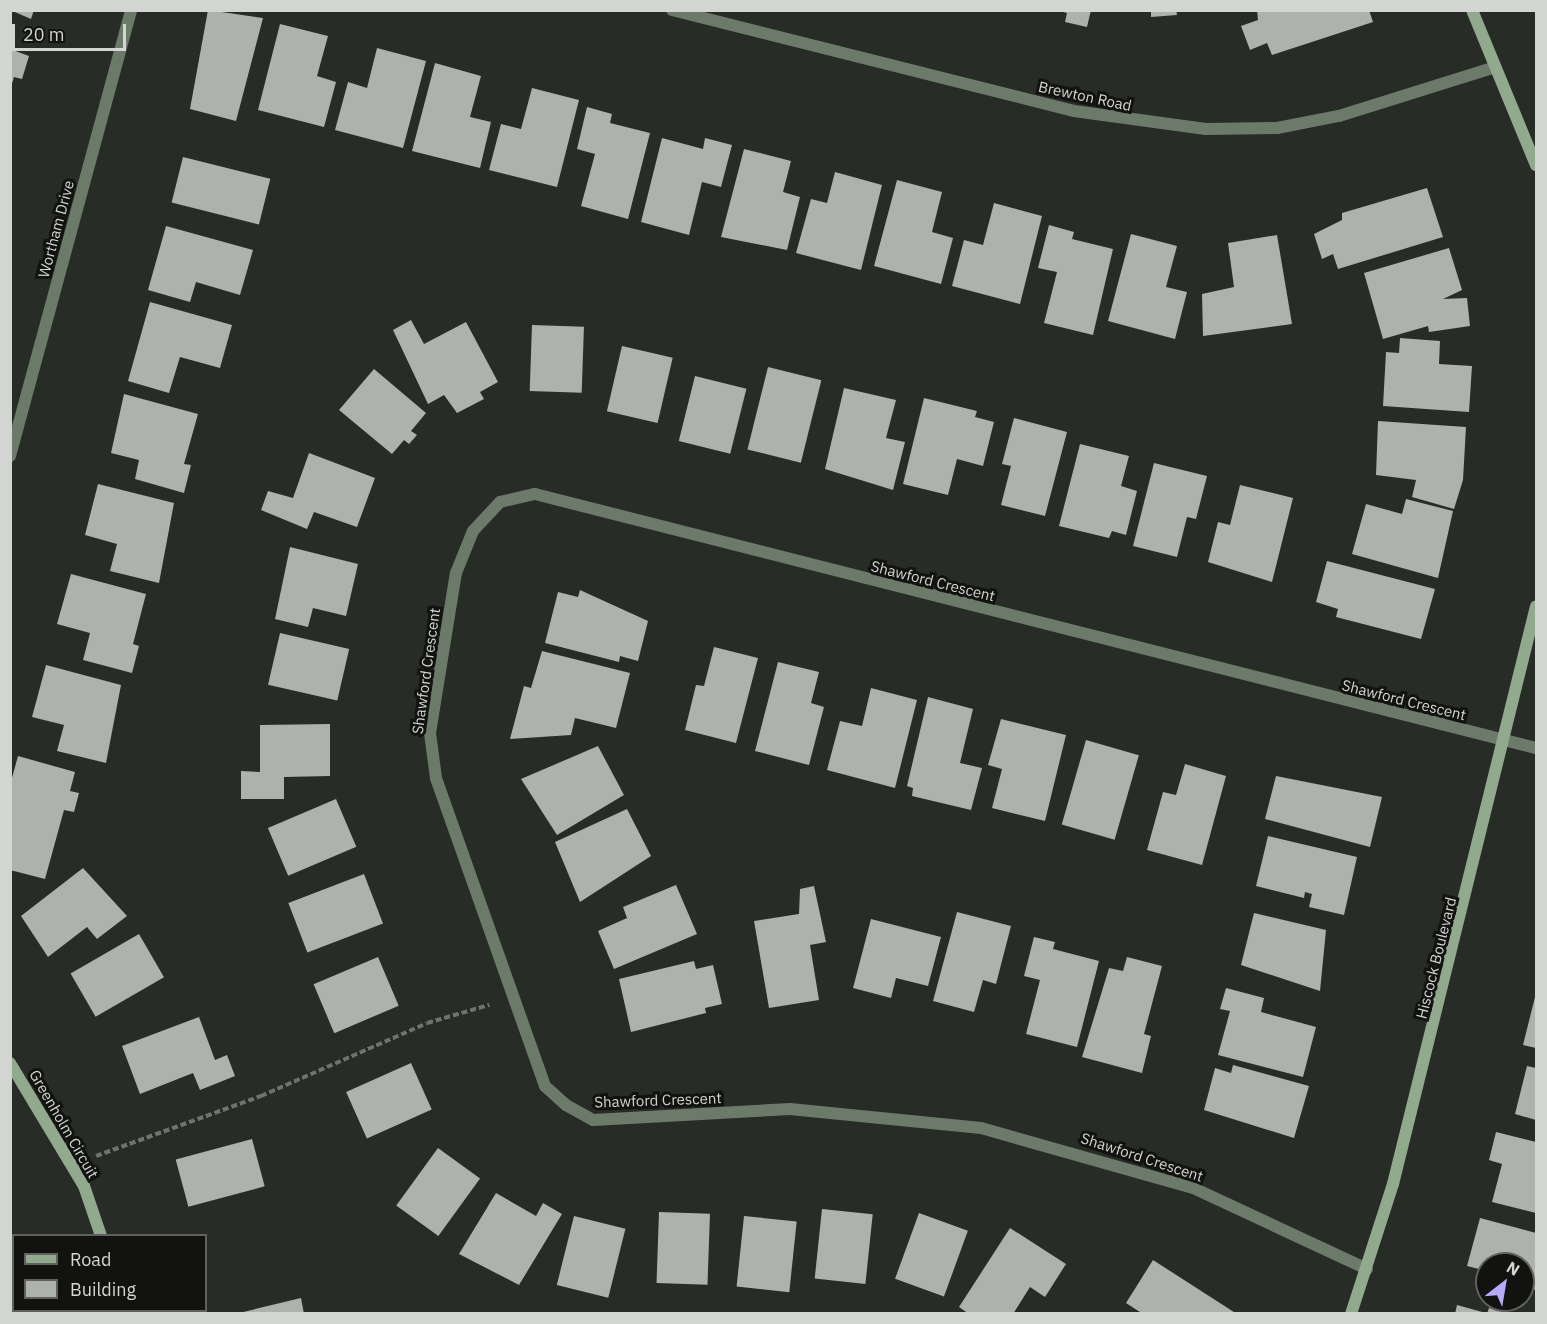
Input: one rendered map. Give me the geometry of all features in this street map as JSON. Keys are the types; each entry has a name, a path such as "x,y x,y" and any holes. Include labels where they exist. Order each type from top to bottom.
{"street":[{"name":"Wortham Drive","path":"10,456 131,10"},
{"name":"Brewton Road","path":"672,10 1074,111 1206,129 1277,128 1339,116 1495,67"},
{"path":"1472,10 1536,165"},
{"name":"Shawford Crescent","path":"1366,1269 1193,1188 981,1128 790,1109 592,1120 544,1086 436,778 430,733 456,573 473,531 500,502 535,494 1536,748"},
{"name":"Hiscock Boulevard","path":"1351,1314 1366,1269 1439,1006 1536,606"},
{"name":"Greenholm Circuit","path":"10,1063 72,1164 99,1234"}],"path":[{"path":"72,1164 261,1096 427,1023 512,997"}],"building":[{"path":"10,10 34,10 31,19"},
{"path":"208,10 263,18 236,121 190,109"},
{"path":"1091,10 1087,27 1065,22 1067,13 1060,11"},
{"path":"1151,10 1176,10 1177,15 1151,17"},
{"path":"1257,10 1369,10 1373,22 1272,55 1267,43 1250,50 1241,26 1258,20"},
{"path":"280,24 328,36 317,76 336,82 324,127 258,110"},
{"path":"377,48 426,61 403,148 335,130 348,82 367,88"},
{"path":"10,49 29,56 22,79 14,77 11,87"},
{"path":"435,63 481,76 470,117 491,122 480,168 412,151"},
{"path":"532,88 579,100 557,187 489,170 501,124 521,129"},
{"path":"587,107 612,114 610,123 650,133 628,219 581,206 595,154 577,149"},
{"path":"662,138 703,149 705,138 732,145 721,187 702,182 689,235 641,222"},
{"path":"744,149 791,161 783,192 800,197 787,250 721,237"},
{"path":"183,157 270,179 259,224 172,203"},
{"path":"835,172 882,185 861,270 796,253 811,199 827,203"},
{"path":"897,180 942,192 932,232 953,238 941,284 874,266"},
{"path":"1427,188 1443,237 1338,269 1333,254 1322,259 1314,234 1342,220 1342,213"},
{"path":"994,203 1042,216 1020,304 952,286 964,240 983,245"},
{"path":"1049,225 1074,232 1072,239 1113,249 1093,335 1044,323 1057,272 1038,268"},
{"path":"166,226 253,250 240,295 196,282 190,302 148,290"},
{"path":"1131,234 1177,246 1166,287 1187,292 1175,339 1108,321"},
{"path":"1277,235 1292,324 1203,336 1202,294 1234,287 1228,243"},
{"path":"1449,248 1462,290 1443,299 1467,298 1470,326 1429,332 1428,326 1383,339 1364,273"},
{"path":"150,302 232,325 220,368 180,357 169,393 128,381"},
{"path":"411,320 424,344 466,322 498,382 480,392 484,399 457,413 444,395 428,404 393,330"},
{"path":"532,325 584,327 582,393 530,391"},
{"path":"1400,338 1440,341 1439,364 1472,366 1469,412 1383,406 1386,352 1399,353"},
{"path":"622,346 673,358 658,423 607,411"},
{"path":"768,367 821,380 801,463 747,449"},
{"path":"374,369 426,413 411,431 417,435 409,444 404,440 392,454 339,410"},
{"path":"695,376 746,389 730,454 679,441"},
{"path":"844,388 896,400 886,438 905,442 893,490 825,469"},
{"path":"124,394 198,414 184,464 191,465 184,493 135,479 139,460 111,453"},
{"path":"924,398 977,411 975,417 994,422 983,466 957,459 948,495 903,484"},
{"path":"1014,418 1067,432 1045,516 1001,505 1011,466 1002,464"},
{"path":"1378,421 1466,427 1463,480 1454,509 1412,497 1416,480 1376,475"},
{"path":"1080,444 1129,456 1121,486 1137,491 1126,535 1112,531 1109,538 1059,526"},
{"path":"309,453 375,478 357,527 314,512 307,529 261,510 268,491 293,498"},
{"path":"1154,463 1207,476 1196,519 1187,517 1177,557 1133,546"},
{"path":"98,484 174,503 159,583 110,571 117,544 85,535"},
{"path":"1240,485 1293,498 1272,582 1208,562 1218,522 1230,525"},
{"path":"1406,499 1453,511 1438,578 1352,554 1366,504 1402,514"},
{"path":"290,547 358,564 346,616 313,608 308,627 275,619"},
{"path":"1327,561 1435,589 1421,639 1336,617 1338,609 1316,602"},
{"path":"71,574 146,594 133,644 139,646 132,673 83,660 90,633 57,624"},
{"path":"580,590 648,621 638,661 620,656 619,662 545,643 558,592 578,597"},
{"path":"280,633 349,649 337,701 268,685"},
{"path":"714,647 758,658 736,743 685,730 696,685 704,686"},
{"path":"542,651 630,673 616,728 575,718 571,735 510,739 524,686 531,688"},
{"path":"778,662 819,672 811,703 824,707 809,765 755,751"},
{"path":"46,665 121,685 106,763 57,751 64,725 32,717"},
{"path":"871,688 917,700 895,788 827,770 840,721 862,726"},
{"path":"928,697 973,709 960,763 982,768 971,810 912,796 913,788 907,786"},
{"path":"1001,719 1066,735 1045,821 992,808 1002,769 988,765"},
{"path":"330,724 330,776 284,777 284,799 241,799 241,771 260,772 260,725"},
{"path":"1086,740 1139,755 1115,840 1062,825"},
{"path":"598,746 624,795 557,835 521,779"},
{"path":"18,756 75,772 70,791 79,793 74,812 64,810 45,879 10,870 10,785"},
{"path":"1185,764 1226,776 1202,865 1147,850 1163,792 1176,795"},
{"path":"1276,776 1382,797 1370,847 1265,819"},
{"path":"336,799 356,847 288,876 268,828"},
{"path":"627,809 651,856 580,902 555,842"},
{"path":"1268,836 1357,857 1344,915 1309,907 1312,894 1305,892 1304,898 1256,886"},
{"path":"83,868 127,916 97,939 87,927 48,957 21,916"},
{"path":"364,874 383,923 307,953 288,903"},
{"path":"676,885 697,934 614,969 598,931 627,918 623,907"},
{"path":"814,886 826,942 810,945 819,1000 769,1008 754,921 799,914 800,889"},
{"path":"957,912 1011,926 996,984 983,980 974,1012 933,1001"},
{"path":"1254,913 1326,930 1320,991 1241,965"},
{"path":"871,919 941,937 928,986 896,978 891,998 853,988"},
{"path":"139,934 164,977 96,1017 71,974"},
{"path":"1034,937 1055,942 1053,949 1099,961 1077,1047 1026,1034 1040,980 1024,976"},
{"path":"378,957 399,1006 334,1033 314,984"},
{"path":"1127,957 1162,966 1144,1034 1151,1036 1142,1073 1082,1057 1109,968 1123,971"},
{"path":"694,961 696,969 713,965 722,1004 705,1008 706,1013 631,1032 619,979"},
{"path":"1226,988 1264,998 1261,1012 1316,1027 1303,1077 1218,1055 1230,1011 1220,1009"},
{"path":"1536,993 1536,1048 1523,1045"},
{"path":"199,1017 215,1060 227,1055 235,1076 200,1090 193,1073 140,1094 122,1046"},
{"path":"411,1063 432,1110 367,1138 346,1092"},
{"path":"1233,1065 1309,1086 1294,1138 1204,1110 1215,1068 1231,1073"},
{"path":"1527,1066 1536,1068 1536,1120 1515,1114"},
{"path":"1496,1132 1536,1142 1536,1213 1492,1202 1502,1164 1489,1160"},
{"path":"252,1139 265,1186 188,1207 176,1159"},
{"path":"438,1148 480,1179 438,1236 396,1205"},
{"path":"496,1193 536,1216 543,1203 562,1214 519,1285 459,1254"},
{"path":"822,1209 873,1214 865,1284 815,1279"},
{"path":"659,1212 710,1214 707,1285 657,1283"},
{"path":"919,1213 968,1231 944,1297 895,1279"},
{"path":"574,1216 625,1229 608,1298 557,1285"},
{"path":"744,1216 797,1222 789,1292 737,1287"},
{"path":"1480,1218 1536,1233 1536,1290 1535,1252 1475,1252 1475,1268 1467,1266"},
{"path":"1010,1228 1066,1264 1045,1297 1030,1287 1013,1314 969,1314 959,1307"},
{"path":"1153,1260 1237,1314 1143,1314 1126,1303"},
{"path":"301,1298 304,1314 239,1314 239,1313"},
{"path":"1457,1305 1475,1310 1475,1312 1486,1313 1486,1314 1455,1314"},
{"path":"1488,1312 1508,1313 1508,1314 1487,1314"}]}
